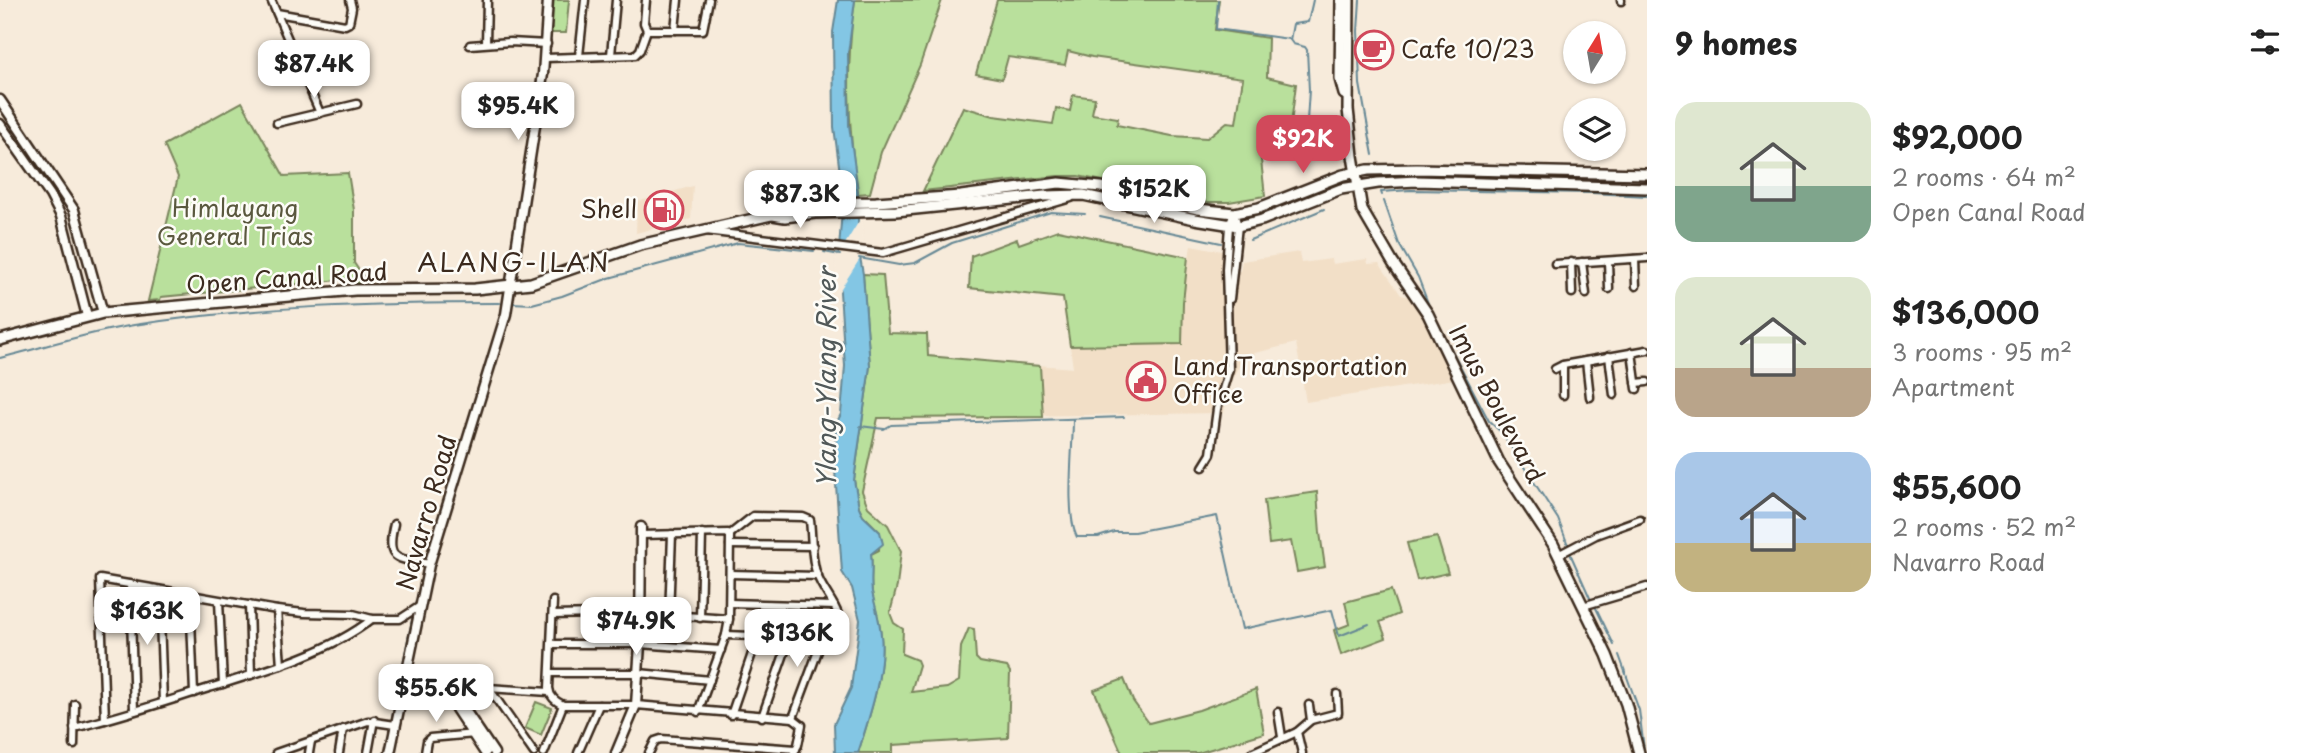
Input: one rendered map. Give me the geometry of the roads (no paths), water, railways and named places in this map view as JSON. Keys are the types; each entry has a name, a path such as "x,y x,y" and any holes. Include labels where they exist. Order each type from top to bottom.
{"main road":[{"name":"Imus Boulevard","path":"1341,0 1340,79 1348,109 1357,186 1363,210 1393,263 1427,314 1499,462 1565,551 1583,606 1607,655 1626,704 1639,753"},
{"name":"Imus Boulevard","path":"1348,109 1349,0"},
{"path":"1234,214 1259,208 1356,172 1417,169 1647,174"},
{"path":"1083,195 1234,226 1262,220 1341,189 1357,186 1417,181 1647,188"},
{"name":"Open Canal Road","path":"876,207 1059,183 1101,187 1198,209 1234,214"},
{"name":"Open Canal Road","path":"0,340 103,313 355,290 475,289 541,281 640,245 771,215 784,208 973,205 1083,195"}],"street":[{"path":"271,0 320,113"},
{"path":"277,13 345,25 349,23 352,8 350,1 341,0"},
{"path":"486,43 487,0"},
{"name":"Navarro Road","path":"390,753 392,724 402,696 426,564 502,328 547,44 548,0"},
{"path":"579,56 585,0"},
{"path":"611,55 616,0"},
{"path":"545,58 635,55 640,50 647,30 644,23 646,0"},
{"path":"675,30 678,0"},
{"path":"647,30 703,30 709,0"},
{"path":"470,45 547,44"},
{"path":"0,100 62,188 74,210 103,313"},
{"path":"277,123 358,104"},
{"path":"0,124 50,195 61,216 88,316"},
{"name":"Open Canal Road","path":"697,230 873,253 900,249 1083,195"},
{"path":"1203,467 1212,454 1217,409 1229,369 1227,318 1234,214"},
{"path":"1555,264 1647,258"},
{"path":"1634,259 1636,286"},
{"path":"1608,261 1609,289"},
{"path":"1571,262 1572,293"},
{"path":"1582,262 1586,294"},
{"path":"1555,369 1563,365 1647,350"},
{"path":"1632,352 1637,386 1647,382"},
{"path":"1609,356 1614,395"},
{"path":"1586,361 1590,397"},
{"path":"1563,365 1563,395"},
{"path":"726,635 809,638 821,643 841,636 842,621 818,576 810,520 803,517 753,516 729,535"},
{"path":"1565,551 1640,519"},
{"path":"394,524 389,543 392,552 398,557 426,564"},
{"path":"617,753 636,705 640,644 641,531 729,535"},
{"path":"700,618 702,533"},
{"path":"669,616 672,534"},
{"path":"698,712 726,635 729,619 729,535"},
{"path":"730,544 813,546"},
{"path":"730,574 818,576"},
{"path":"105,720 100,579 277,610 353,614 372,620 400,619 416,609"},
{"path":"130,584 134,711"},
{"path":"1583,606 1647,587"},
{"path":"159,590 163,702"},
{"path":"190,595 194,693"},
{"path":"219,601 223,684"},
{"path":"553,601 549,692 554,700 563,705 636,705 793,718 802,725 794,751 662,739 655,741 649,753"},
{"path":"730,603 834,606"},
{"path":"249,605 251,675"},
{"path":"277,610 281,665"},
{"path":"552,615 640,613 729,619"},
{"path":"74,728 281,665 360,629 372,620"},
{"path":"732,715 758,636"},
{"path":"762,717 790,637"},
{"path":"793,718 821,643"},
{"path":"552,644 640,644 721,650"},
{"path":"551,673 639,673 710,680"},
{"path":"481,677 534,753"},
{"path":"402,696 435,679 444,679 455,692 485,753"},
{"path":"424,685 435,683 442,689 494,753"},
{"path":"488,688 549,692"},
{"path":"455,692 456,709"},
{"path":"1251,753 1297,732 1311,720 1338,713 1337,694"},
{"path":"74,745 75,704"},
{"path":"544,753 563,705"},
{"path":"578,753 598,705"},
{"path":"1309,705 1311,720"},
{"path":"1278,712 1282,737"},
{"path":"368,753 374,720"},
{"path":"276,753 374,720 392,724"},
{"path":"339,753 343,729"},
{"path":"1297,732 1302,753"},
{"path":"425,753 430,738 476,734"},
{"path":"309,753 311,741"}],"water":[{"path":"838,0 855,0 848,54 849,125 858,191 858,245 863,274 870,366 854,480 863,516 880,532 883,544 871,554 872,592 881,635 881,664 858,753 835,753 834,724 851,688 860,620 852,588 842,572 835,470 836,424 841,414 845,366 838,262 843,196 834,127 833,32"}],"waterway":[{"path":"1218,0 1216,29 1289,39"},
{"path":"1306,136 1309,90 1307,50 1290,40 1293,24 1308,22 1313,0"},
{"path":"1360,0 1360,84 1373,155"},
{"path":"1382,195 1381,192 1411,190 1647,196"},
{"path":"1384,201 1399,244 1418,277 1431,311"},
{"path":"1250,240 1324,209"},
{"path":"859,258 899,265 915,263 952,243 1051,212 1085,214"},
{"path":"1100,217 1221,243"},
{"path":"512,303 532,304 609,278 738,243 814,251"},
{"name":"Ylang-Ylang River","path":"824,252 840,255"},
{"path":"0,358 117,328 179,319 362,305 500,303"},
{"path":"1433,314 1489,421 1502,433 1558,519 1568,545"},
{"path":"860,426 884,429 891,425 1124,417"},
{"path":"1073,420 1070,498 1073,527 1077,537 1134,532 1217,516 1242,629 1332,610 1339,636 1369,624"},
{"path":"425,562 460,450"},
{"path":"1569,551 1590,598"},
{"path":"415,606 424,567"},
{"path":"1596,608 1614,645"},
{"path":"391,722 413,615"},
{"path":"1619,655 1639,710 1644,749"},
{"path":"386,753 390,728"}],"place":[{"name":"Cafe 10/23","path":"1374,50"},
{"name":"Shell","path":"664,210"},
{"name":"Land Transportation Office","path":"1146,381"}],"district":[{"name":"ALANG-ILAN","path":"514,263"}],"park label":[{"name":"Himlayang General Trias","path":"235,223"}]}
